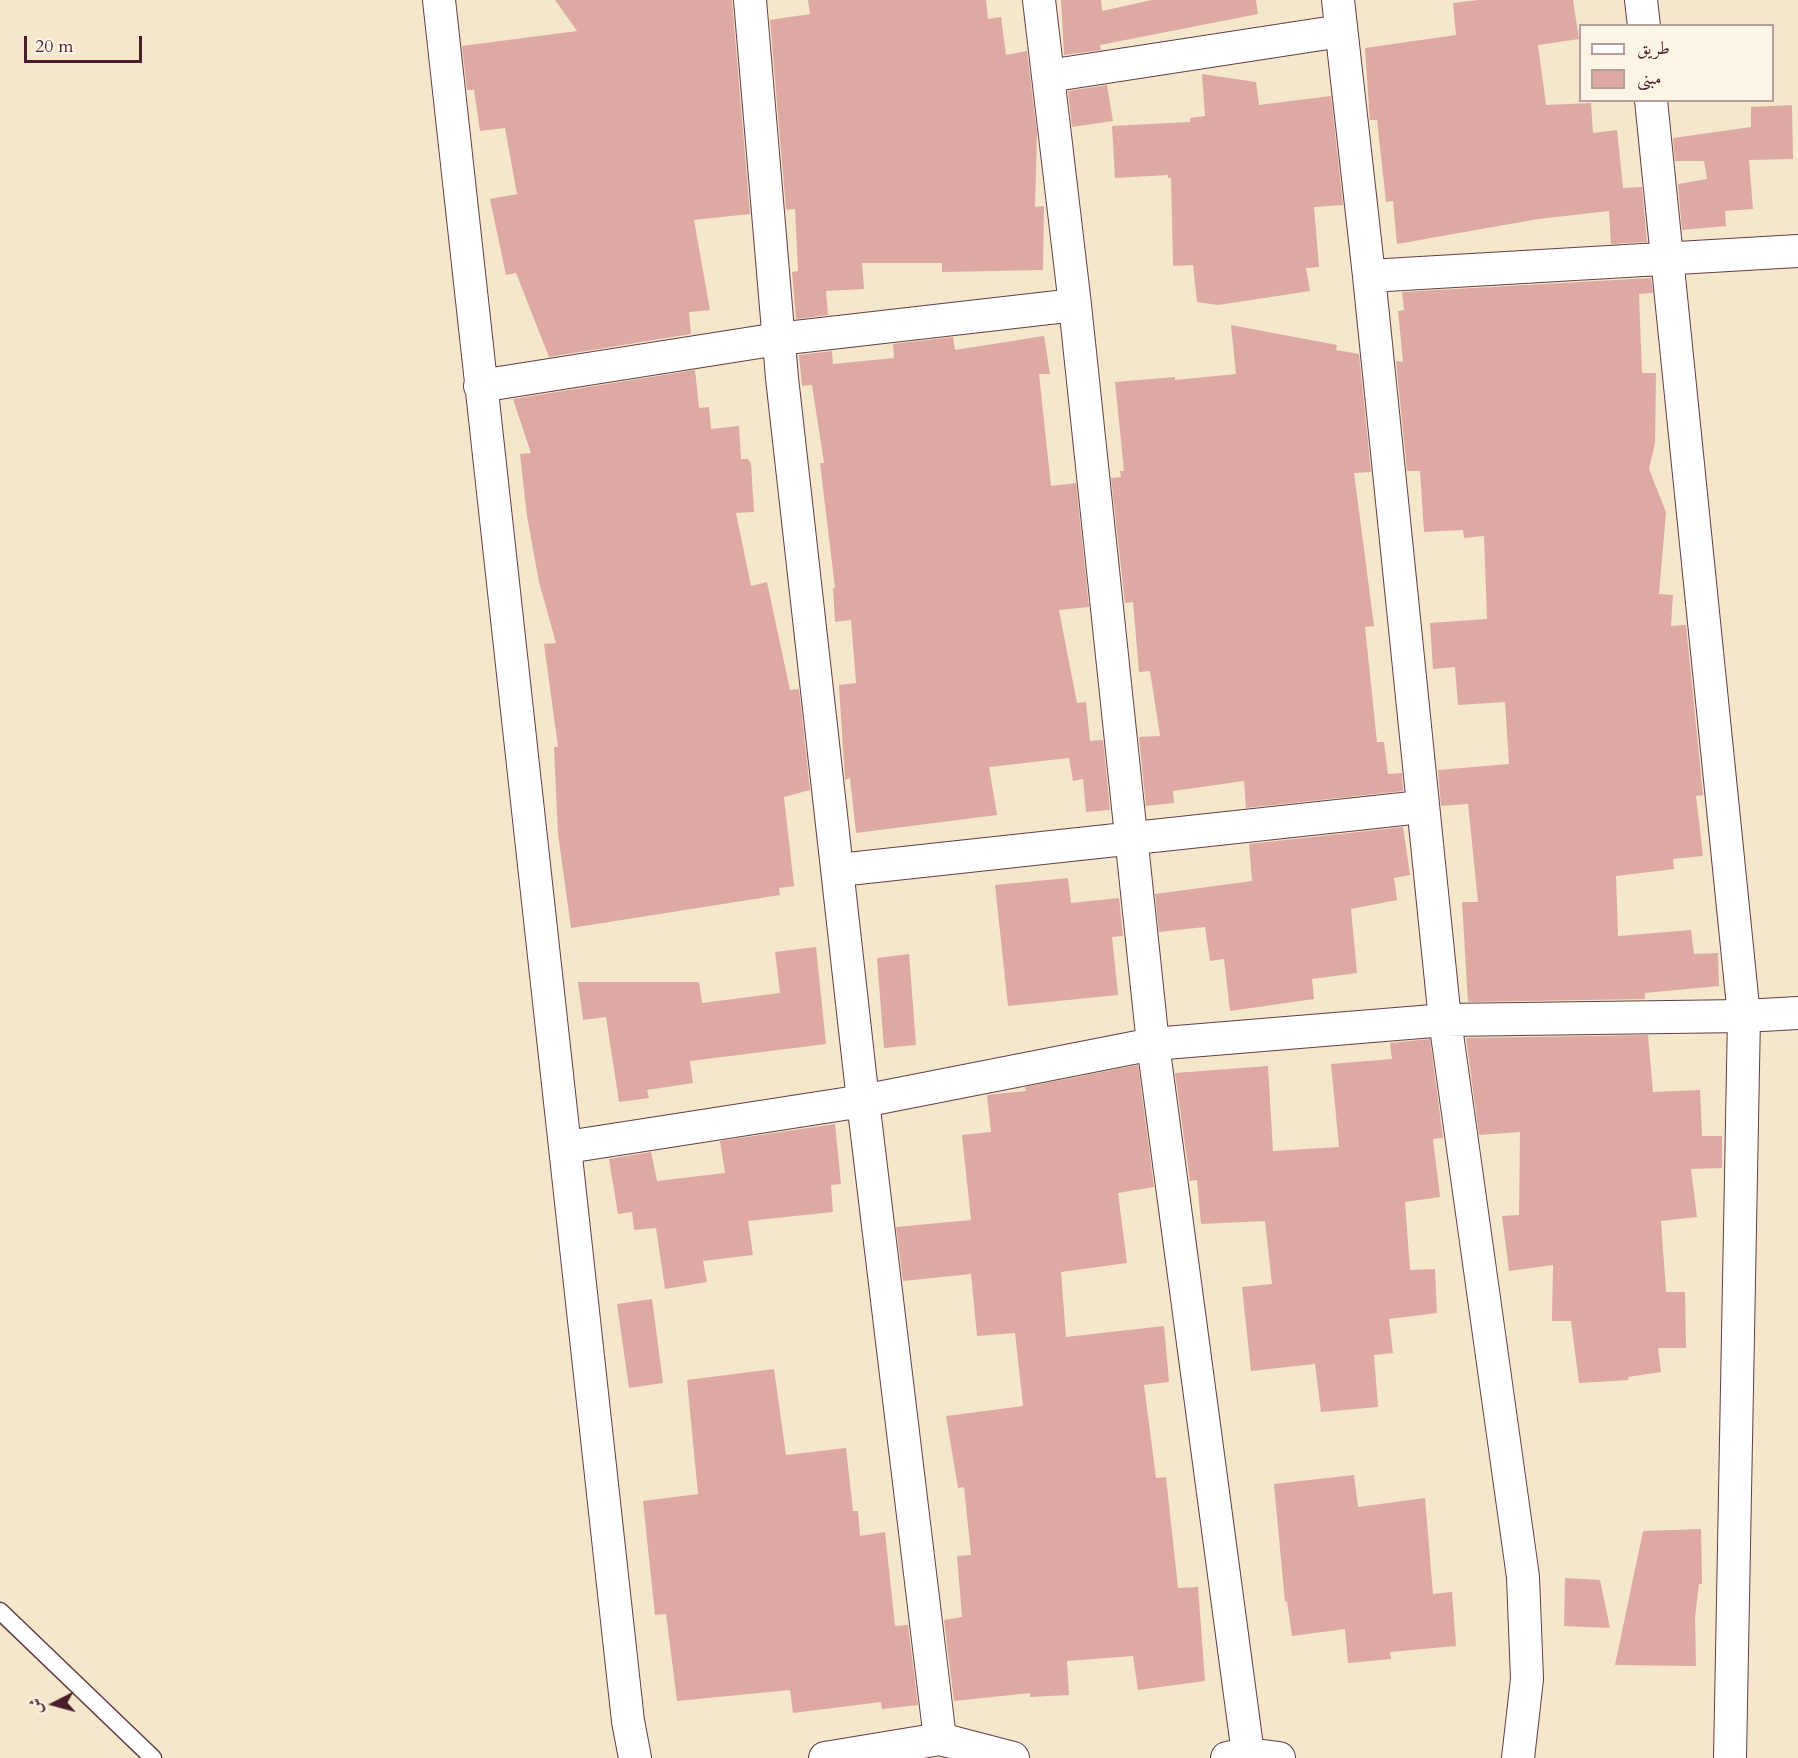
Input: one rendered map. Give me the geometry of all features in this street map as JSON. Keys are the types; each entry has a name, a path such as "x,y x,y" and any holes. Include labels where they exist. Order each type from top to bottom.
{"street":[{"path":"439,0 480,386 567,1147 628,1720 635,1758"},
{"path":"750,0 778,339 863,1101 940,1739"},
{"path":"1039,0 1075,305 1153,1044 1237,1756 1279,1758"},
{"path":"1338,0 1369,276 1421,807 1445,1020 1523,1577 1527,1679 1518,1758"},
{"path":"1641,0 1644,24"},
{"path":"1048,76 1341,31"},
{"path":"1651,102 1744,1016 1730,1758"},
{"path":"1369,276 1798,251"},
{"path":"480,386 778,339 1075,305"},
{"path":"839,870 1421,807"},
{"path":"567,1147 863,1101 1153,1044 1445,1020 1744,1016 1798,1013"},
{"path":"825,1758 940,1739 1013,1758"}],"lane":[{"path":"0,1611 153,1758"}],"building":[{"path":"555,0 732,0 750,214 694,220 710,310 689,312 691,334 549,357 516,273 506,275 490,199 517,194 505,128 480,131 474,90 467,90 462,46 577,31"},
{"path":"808,0 986,0 988,19 1001,17 1006,55 1027,51 1037,133 1035,207 1044,206 1043,270 942,272 942,263 862,263 864,289 826,291 828,315 796,319 792,272 798,271 795,209 786,210 770,20 810,14"},
{"path":"1061,0 1101,0 1102,11 1152,0 1256,0 1258,14 1100,45 1101,50 1064,55"},
{"path":"1479,0 1573,0 1579,39 1538,45 1546,105 1591,103 1593,133 1617,130 1623,188 1642,187 1647,242 1611,244 1609,211 1538,219 1397,244 1393,201 1386,202 1377,120 1370,120 1370,123 1365,48 1456,35 1453,3"},
{"path":"1202,74 1256,82 1259,105 1331,96 1343,205 1314,207 1319,267 1306,268 1310,291 1218,305 1197,302 1193,265 1173,266 1171,178 1168,178 1168,175 1115,178 1112,126 1190,122 1190,118 1205,116"},
{"path":"1107,85 1113,121 1072,127 1068,91"},
{"path":"1792,105 1793,159 1749,160 1753,209 1725,211 1726,226 1682,230 1678,184 1707,179 1704,161 1675,161 1673,138 1751,127 1751,107"},
{"path":"1651,278 1653,293 1639,294 1642,373 1656,373 1655,443 1649,469 1666,512 1659,594 1673,595 1671,626 1686,625 1703,795 1696,796 1703,856 1673,859 1674,869 1616,876 1618,936 1691,930 1694,954 1718,953 1719,986 1645,993 1645,999 1468,1002 1462,902 1478,902 1468,804 1441,806 1438,770 1509,764 1505,702 1458,705 1455,667 1433,669 1430,623 1487,619 1484,536 1464,538 1463,530 1424,532 1420,471 1407,471 1396,361 1403,362 1398,311 1404,310 1402,292"},
{"path":"1231,325 1337,345 1336,350 1359,354 1371,472 1354,473 1374,626 1365,627 1377,742 1384,742 1388,774 1402,773 1403,791 1246,808 1244,781 1173,791 1174,803 1146,806 1139,737 1160,736 1150,671 1139,672 1133,602 1125,603 1111,478 1121,477 1120,471 1124,471 1115,382 1175,377 1175,380 1236,374"},
{"path":"1044,336 1050,374 1039,374 1051,486 1076,483 1089,607 1059,610 1077,703 1086,702 1090,741 1103,740 1110,810 1086,812 1083,779 1073,781 1069,758 989,767 997,815 856,833 850,778 845,780 839,685 856,683 851,620 835,622 833,588 835,588 820,463 824,463 812,385 802,386 799,355 832,351 833,364 894,358 893,344 953,337 955,350"},
{"path":"695,370 699,408 709,407 711,429 739,426 741,459 748,459 751,464 754,512 736,513 751,586 767,582 790,690 799,689 810,790 784,797 794,886 779,888 780,895 571,928 558,834 554,747 558,747 544,644 556,643 539,582 527,516 520,454 531,453 513,399"},
{"path":"1403,827 1410,875 1394,878 1397,900 1351,909 1357,973 1312,979 1314,999 1230,1011 1224,959 1210,961 1205,927 1159,932 1155,894 1252,881 1249,844"},
{"path":"1068,878 1071,903 1119,898 1123,936 1112,937 1118,995 1008,1006 995,885"},
{"path":"816,947 826,1044 690,1061 693,1083 647,1090 649,1098 619,1102 606,1017 583,1020 578,982 699,982 702,1003 780,993 775,952"},
{"path":"909,954 916,1045 884,1048 877,958"},
{"path":"1648,1035 1653,1092 1700,1090 1702,1136 1722,1136 1722,1168 1691,1169 1697,1217 1661,1221 1666,1292 1685,1292 1686,1348 1658,1348 1661,1372 1628,1377 1629,1380 1579,1383 1571,1321 1552,1321 1553,1265 1509,1271 1502,1216 1519,1215 1520,1132 1479,1135 1466,1038"},
{"path":"1430,1039 1443,1138 1433,1139 1440,1197 1405,1202 1410,1270 1435,1269 1437,1313 1389,1319 1393,1353 1374,1355 1378,1407 1321,1412 1315,1364 1251,1371 1242,1287 1272,1284 1265,1221 1201,1224 1197,1180 1190,1181 1175,1073 1268,1066 1273,1151 1339,1147 1331,1064 1392,1059 1390,1043"},
{"path":"1138,1065 1154,1187 1118,1193 1127,1263 1061,1272 1066,1337 1164,1326 1169,1382 1144,1385 1156,1478 1166,1477 1178,1588 1198,1587 1205,1681 1138,1690 1133,1656 1067,1661 1069,1695 1030,1697 1030,1693 954,1701 944,1620 962,1617 957,1556 971,1555 964,1487 958,1488 946,1416 1023,1406 1015,1333 977,1336 971,1274 903,1281 896,1227 971,1220 962,1135 991,1132 987,1095 1026,1091 1025,1087"},
{"path":"835,1124 841,1184 831,1185 833,1212 748,1221 753,1255 703,1261 707,1282 665,1289 656,1228 634,1230 632,1212 618,1214 609,1159 651,1152 657,1181 725,1173 720,1141"},
{"path":"652,1299 663,1383 629,1388 617,1304"},
{"path":"774,1369 786,1455 846,1448 853,1511 858,1511 860,1536 885,1532 895,1626 908,1625 918,1705 882,1709 881,1702 793,1713 790,1690 677,1701 666,1614 655,1615 643,1501 698,1494 687,1380"},
{"path":"1354,1475 1358,1507 1425,1498 1433,1594 1452,1592 1456,1646 1390,1652 1391,1659 1348,1663 1345,1629 1292,1636 1287,1601 1285,1602 1274,1484"},
{"path":"1701,1529 1702,1584 1699,1584 1695,1617 1696,1666 1615,1665 1643,1531"},
{"path":"1565,1578 1600,1580 1610,1628 1564,1626"}]}
